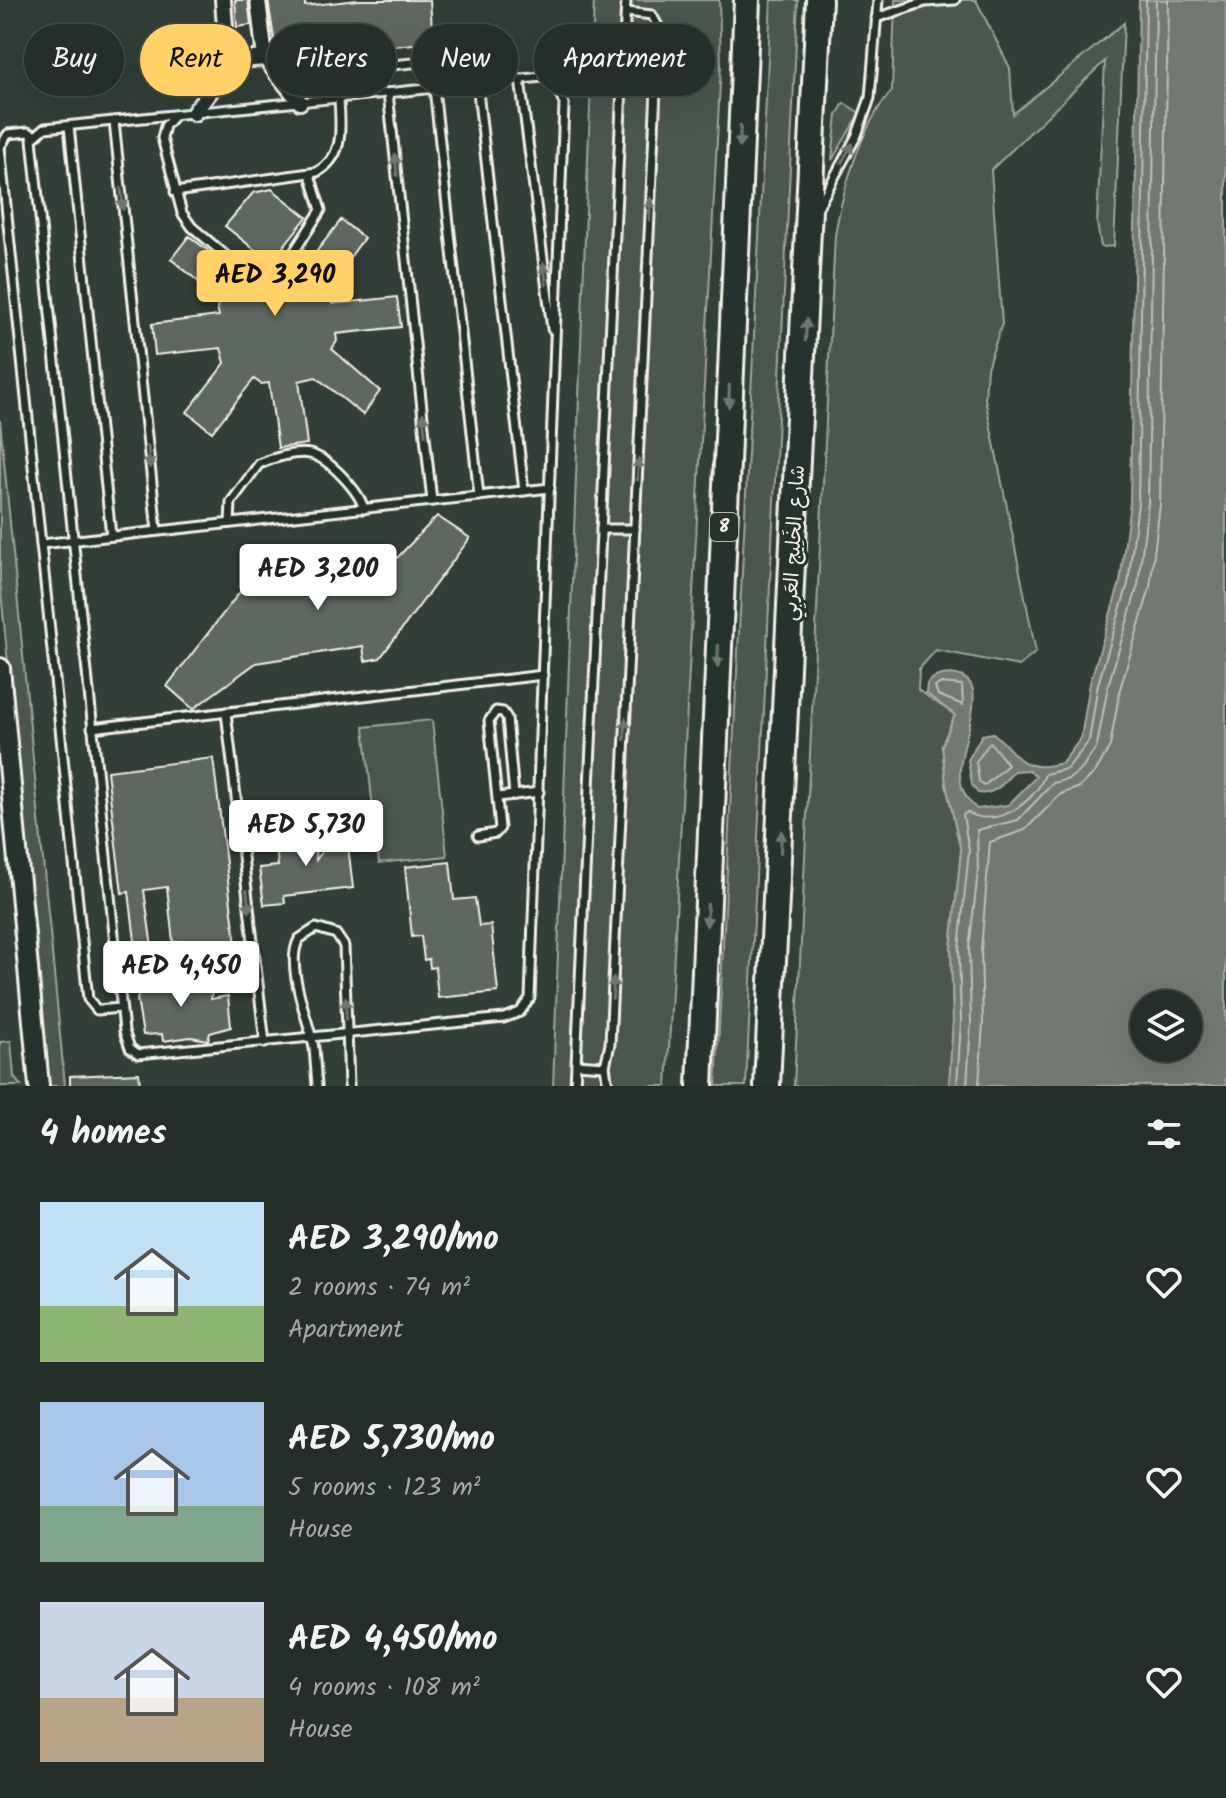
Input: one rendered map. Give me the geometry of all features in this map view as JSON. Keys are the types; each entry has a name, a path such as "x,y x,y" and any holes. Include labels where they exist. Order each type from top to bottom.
{"highway":[{"name":"8","path":"700,1086 747,0"},
{"name":"شارع الخَلِيج العَربِي","path":"767,1086 811,222 819,0"},
{"path":"776,948 779,1086"},
{"path":"681,1086 703,1023"}],"street":[{"path":"223,0 226,24"},
{"path":"258,0 265,58 273,73 300,102"},
{"path":"251,59 265,58"},
{"path":"194,113 208,96"},
{"path":"0,668 39,1086"}],"lane":[{"path":"575,1086 626,0"},
{"path":"811,222 868,106 878,0"},
{"path":"876,18 926,1 955,0"},
{"path":"608,1086 605,1066 610,1044 659,28 652,15 626,12"},
{"path":"358,96 45,128 34,135 31,143 121,1008 125,1040 138,1054 504,1018 526,1006 532,989 543,675 555,351 564,96 550,79 520,79 555,351"},
{"path":"388,96 432,501"},
{"path":"435,96 479,496"},
{"path":"478,96 524,491"},
{"path":"175,192 310,175 325,168 339,148 339,98"},
{"path":"174,117 165,126 162,138 182,213 192,227 237,265"},
{"path":"114,121 157,531"},
{"path":"69,126 111,536"},
{"path":"34,135 28,132 8,134 0,147 88,999 97,1010 121,1008"},
{"path":"294,252 321,210 310,175"},
{"path":"230,523 231,502 259,464 302,454 317,457 350,484 364,509"},
{"path":"41,544 550,488"},
{"path":"601,529 635,529"},
{"path":"92,728 543,675"},
{"path":"478,836 496,833 500,828 489,721 491,714 500,711 507,718 514,795"},
{"path":"226,712 265,1043"},
{"path":"498,797 539,792"},
{"path":"317,1086 294,955 299,939 316,928 336,934 344,946 349,1086"},
{"path":"576,1064 605,1066"}],"shaded area":[{"path":"594,0 719,0 721,64 667,1086 553,1086 590,96 715,96 715,24 593,24"},
{"path":"771,0 798,0 746,1086 716,1086"},
{"path":"895,0 976,0 1010,68 1013,114 1124,23 1114,246 1101,247 1097,223 1105,61 991,170 1002,324 987,368 985,398 1036,652 1019,666 936,650 919,669 918,690 955,715 942,745 946,784 961,851 951,949 953,1021 949,1086 794,1086 835,235 848,179 863,139 871,121 892,91"},
{"path":"844,103 860,113 832,160 837,115"},
{"path":"0,420 65,1086 49,1086 0,581"},
{"path":"432,720 447,856 379,863 364,727"},
{"path":"11,1041 14,1077 21,1086 0,1086 0,1042"}],"water":[{"path":"1139,0 1226,0 1226,1086 949,1086 953,1021 951,949 961,851 946,784 942,745 955,715 926,693 927,684 944,674 959,676 970,683 973,705 960,768 961,782 966,796 977,809 1008,805 1036,777 1029,770 1014,771 994,791 978,793 972,785 968,760 982,735 993,733 1028,764 1048,766 1062,763 1081,738 1090,683 1120,582 1130,502"}],"building":[{"path":"235,0 248,0 251,24 237,24"},
{"path":"268,0 305,0 305,6 358,0 430,0 432,24 412,24 412,44 396,46 396,24 272,24"},
{"path":"272,189 307,217 283,247 291,258 306,265 341,220 364,238 326,290 332,304 397,297 401,327 336,334 337,341 332,349 380,391 363,415 316,377 299,381 307,444 278,448 269,383 261,384 254,379 212,432 187,412 225,363 221,348 155,355 152,324 219,316 217,307 222,301 171,259 189,236 233,270 240,271 255,250 225,226 253,193"},
{"path":"437,516 470,538 380,658 365,661 363,646 256,663 193,709 167,686 264,561 288,570 397,558"},
{"path":"213,758 237,953 188,959 185,941 173,942 167,887 144,890 154,962 138,965 129,892 122,893 107,771"},
{"path":"313,832 316,860 331,839 347,837 353,888 284,896 285,903 264,905 259,868 278,866 275,836"},
{"path":"450,862 454,900 475,898 479,926 491,925 498,992 438,998 435,967 430,968 429,959 424,960 421,936 412,937 405,867"},
{"path":"146,973 212,987 211,999 228,996 231,1027 210,1033 208,1040 191,1037 163,1041 162,1034 143,1035 137,999"},
{"path":"139,1073 140,1086 70,1086 70,1076"}]}
